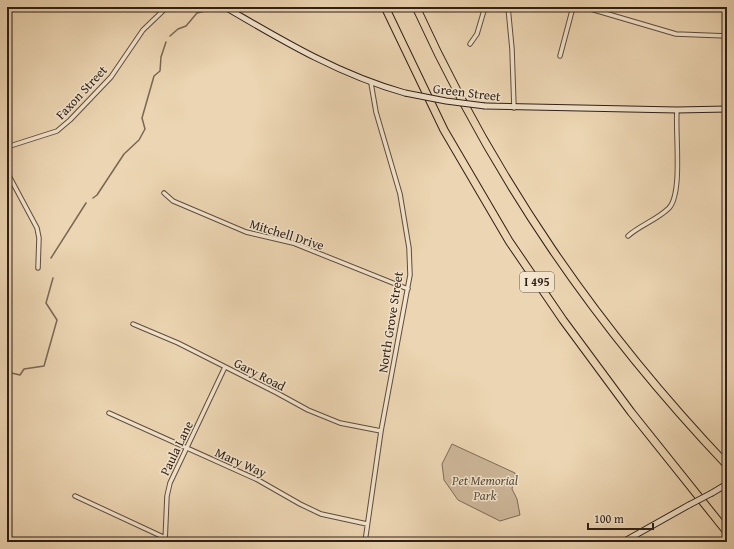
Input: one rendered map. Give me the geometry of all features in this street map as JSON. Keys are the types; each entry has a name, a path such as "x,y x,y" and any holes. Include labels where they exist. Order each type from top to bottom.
{"highway":[{"name":"I 495","path":"385,7 444,130 480,193 518,254 631,412 727,532"},
{"name":"I 495","path":"416,7 447,72 481,136 551,250 638,365 727,465"}],"main road":[{"name":"Green Street","path":"225,7 322,61 371,83 405,93 446,101 514,108 677,110 727,109"},
{"path":"623,542 726,484"}],"street":[{"name":"Faxon Street","path":"7,147 57,131 70,120 99,91 111,77 135,40 167,7"},
{"path":"470,44 477,34 485,7"},
{"path":"508,7 512,49 514,108"},
{"path":"560,56 573,7"},
{"path":"584,7 676,34 727,36"},
{"name":"North Grove Street","path":"365,542 381,431 408,289 410,248 400,194 376,112 371,83"},
{"path":"628,236 636,229 658,217 670,208 677,192 677,110"},
{"path":"7,172 37,228 39,238 38,268"},
{"name":"Mitchell Drive","path":"164,193 173,201 246,232 293,243 408,289"},
{"name":"Gary Road","path":"133,324 225,367 308,410 340,423 381,431"},
{"name":"Paula Lane","path":"165,540 167,496 170,483 225,367"},
{"name":"Mary Way","path":"109,413 258,480 321,514 367,524"},
{"path":"75,496 165,540 174,542"}],"green space":[{"name":"Pet Memorial Park","path":"452,444 515,473 512,489 517,499 520,515 500,521 458,500 444,480 442,464"}],"waterway":[{"path":"170,36 178,29 186,26 197,13 213,9 213,7"},
{"path":"93,198 97,195 124,154 139,140 145,129 142,118 154,76 160,71 161,57 166,42"},
{"path":"51,258 86,203"},
{"path":"7,372 20,375 24,369 44,366 57,320 46,303 53,278"}]}
